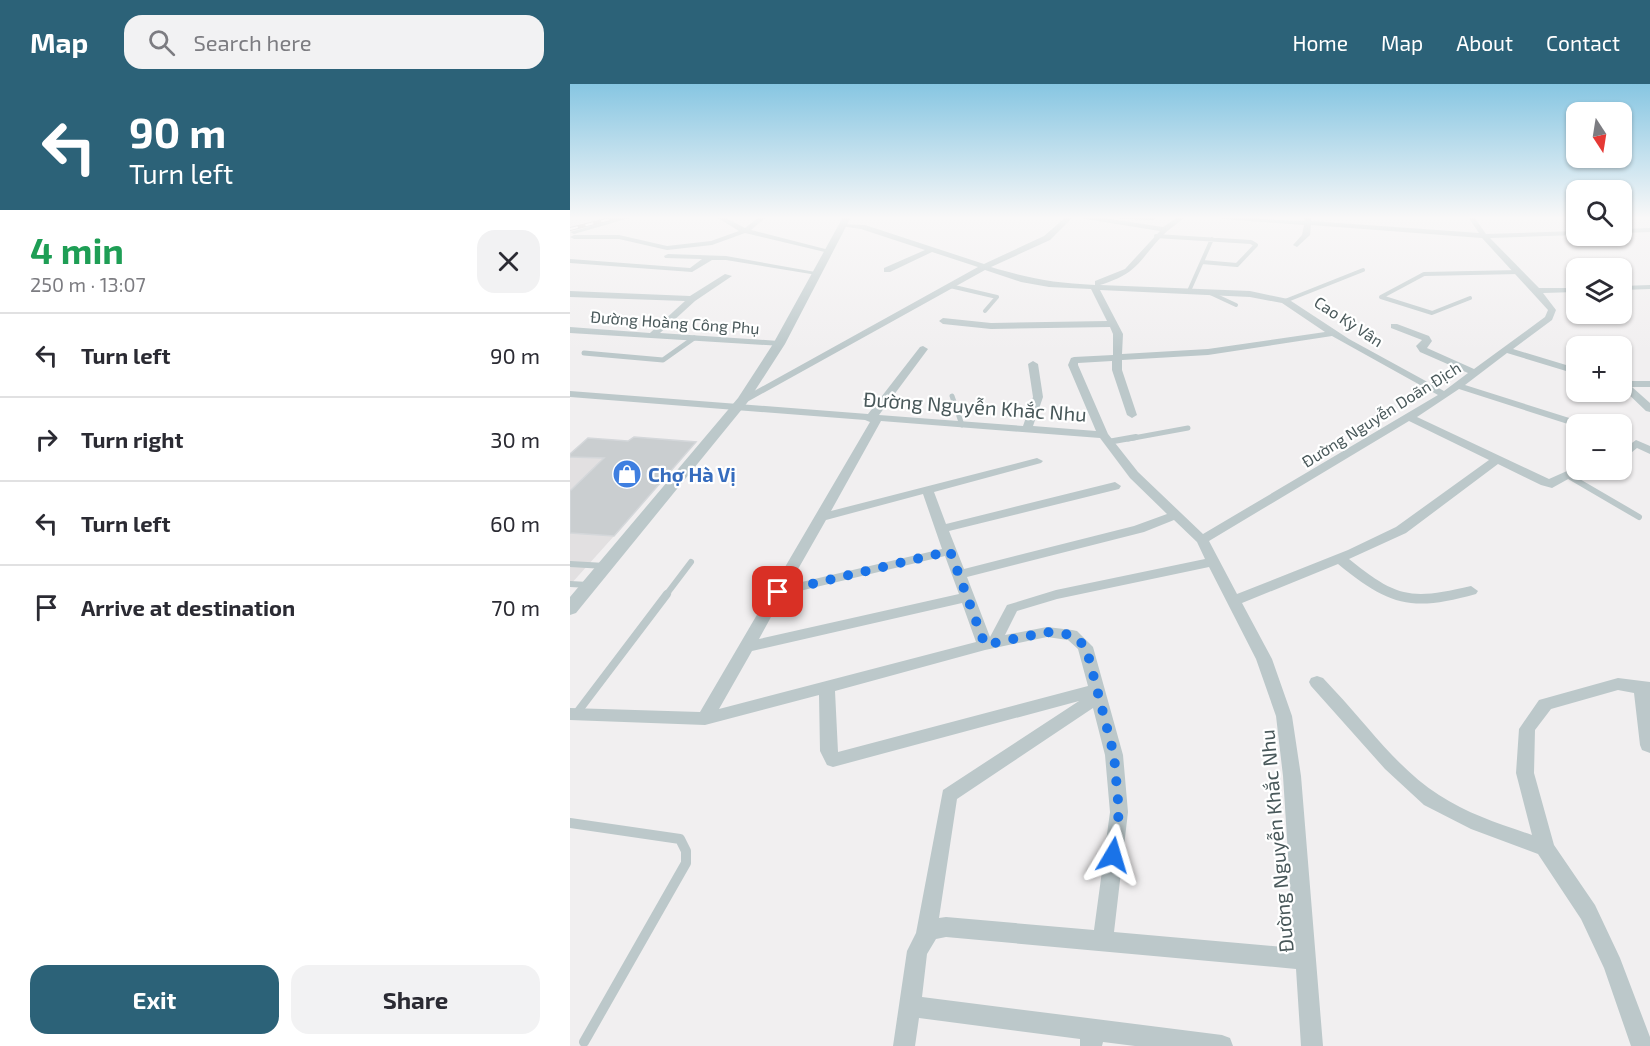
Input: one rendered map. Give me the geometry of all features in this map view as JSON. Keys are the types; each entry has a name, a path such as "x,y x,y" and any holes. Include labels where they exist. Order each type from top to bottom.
{"street":[{"path":"582,262 692,270 704,262"},
{"path":"743,262 817,273"},
{"path":"570,609 740,404 779,344 823,262"},
{"path":"887,270 904,262"},
{"name":"Cao Kỳ Vân","path":"969,262 1024,280 1094,287 1250,294 1285,301 1334,333 1445,395"},
{"path":"740,404 995,262"},
{"path":"1082,286 1125,275 1140,262"},
{"name":"Đường Nguyễn Doãn Địch","path":"1203,540 1445,395 1549,318 1552,310 1549,304 1509,262"},
{"path":"652,336 692,299 728,276"},
{"path":"1094,287 1114,324 1120,343 1119,383 1132,415"},
{"path":"1632,288 1650,287"},
{"path":"1537,291 1566,290"},
{"path":"570,294 692,299"},
{"path":"943,321 991,326 1114,324"},
{"path":"1394,326 1426,338 1427,341 1421,346 1423,350 1476,373"},
{"name":"Đường Hoàng Công Phụ","path":"570,330 779,344"},
{"path":"1106,438 1073,365 1074,360 1208,352 1334,333"},
{"path":"705,719 822,517 874,419 923,349"},
{"path":"1506,350 1566,368"},
{"path":"1027,429 1038,397 1033,364"},
{"path":"1632,385 1650,384"},
{"path":"1459,386 1566,420"},
{"path":"1632,393 1650,409"},
{"name":"Đường Nguyễn Khắc Nhu","path":"570,394 740,404 874,419 1027,429 1106,438 1134,476 1203,540 1264,658 1284,716 1292,776 1312,1046"},
{"path":"1409,417 1545,482 1557,482 1566,476"},
{"path":"1632,442 1650,451"},
{"path":"1632,446 1636,443 1650,442"},
{"path":"1234,601 1340,559 1401,530 1497,459"},
{"path":"822,517 1037,461"},
{"path":"942,529 1115,486"},
{"path":"927,490 967,597 989,644"},
{"path":"959,575 1139,529 1176,515"},
{"path":"778,592 950,551"},
{"path":"1340,559 1375,587 1395,598 1439,599 1471,591"},
{"path":"989,644 1012,608 1056,595 1214,562"},
{"path":"746,647 967,597"},
{"path":"573,714 705,719 989,644 1047,632 1072,635 1086,647 1114,755 1119,812 1103,941"},
{"path":"1317,682 1342,706 1416,789 1463,817 1545,848"},
{"path":"1642,1046 1613,965 1588,912 1545,848 1525,773 1527,729 1545,704 1618,684 1645,688 1648,745 1650,746"},
{"path":"827,687 829,752 833,760 1098,693"},
{"path":"926,937 949,795 1098,693"},
{"path":"904,1046 917,951 930,930 946,927 1305,959"},
{"path":"910,1006 1092,1038 1222,1046"}],"lane":[{"path":"1189,291 1202,262 1237,265 1240,262"},
{"path":"1285,301 1363,270"},
{"path":"1470,298 1432,314 1381,297 1424,273 1519,272"},
{"path":"950,286 997,297 998,299 985,311"},
{"path":"1208,292 1236,305"},
{"path":"584,353 663,360 694,338"},
{"path":"952,396 962,425"},
{"path":"1106,438 1188,428"},
{"path":"1576,480 1639,517"},
{"path":"573,714 691,562"},
{"path":"570,564 605,566"},
{"path":"570,584 590,585"},
{"path":"570,823 680,839 686,851 686,863 584,1042"}],"shaded area":[{"path":"570,457 604,458 570,491"},
{"path":"570,533 614,536 570,585"}],"building":[{"name":"Chợ Hà Vị","path":"634,437 696,442 614,536 570,533 570,491 604,458 570,457 570,454 588,438 628,441"}],"place":[{"name":"Chợ Hà Vị","path":"627,474"}],"route":[{"path":"778,592 950,551 985,645 1047,632 1072,635 1086,647 1114,755 1119,812 1113,855"}]}
